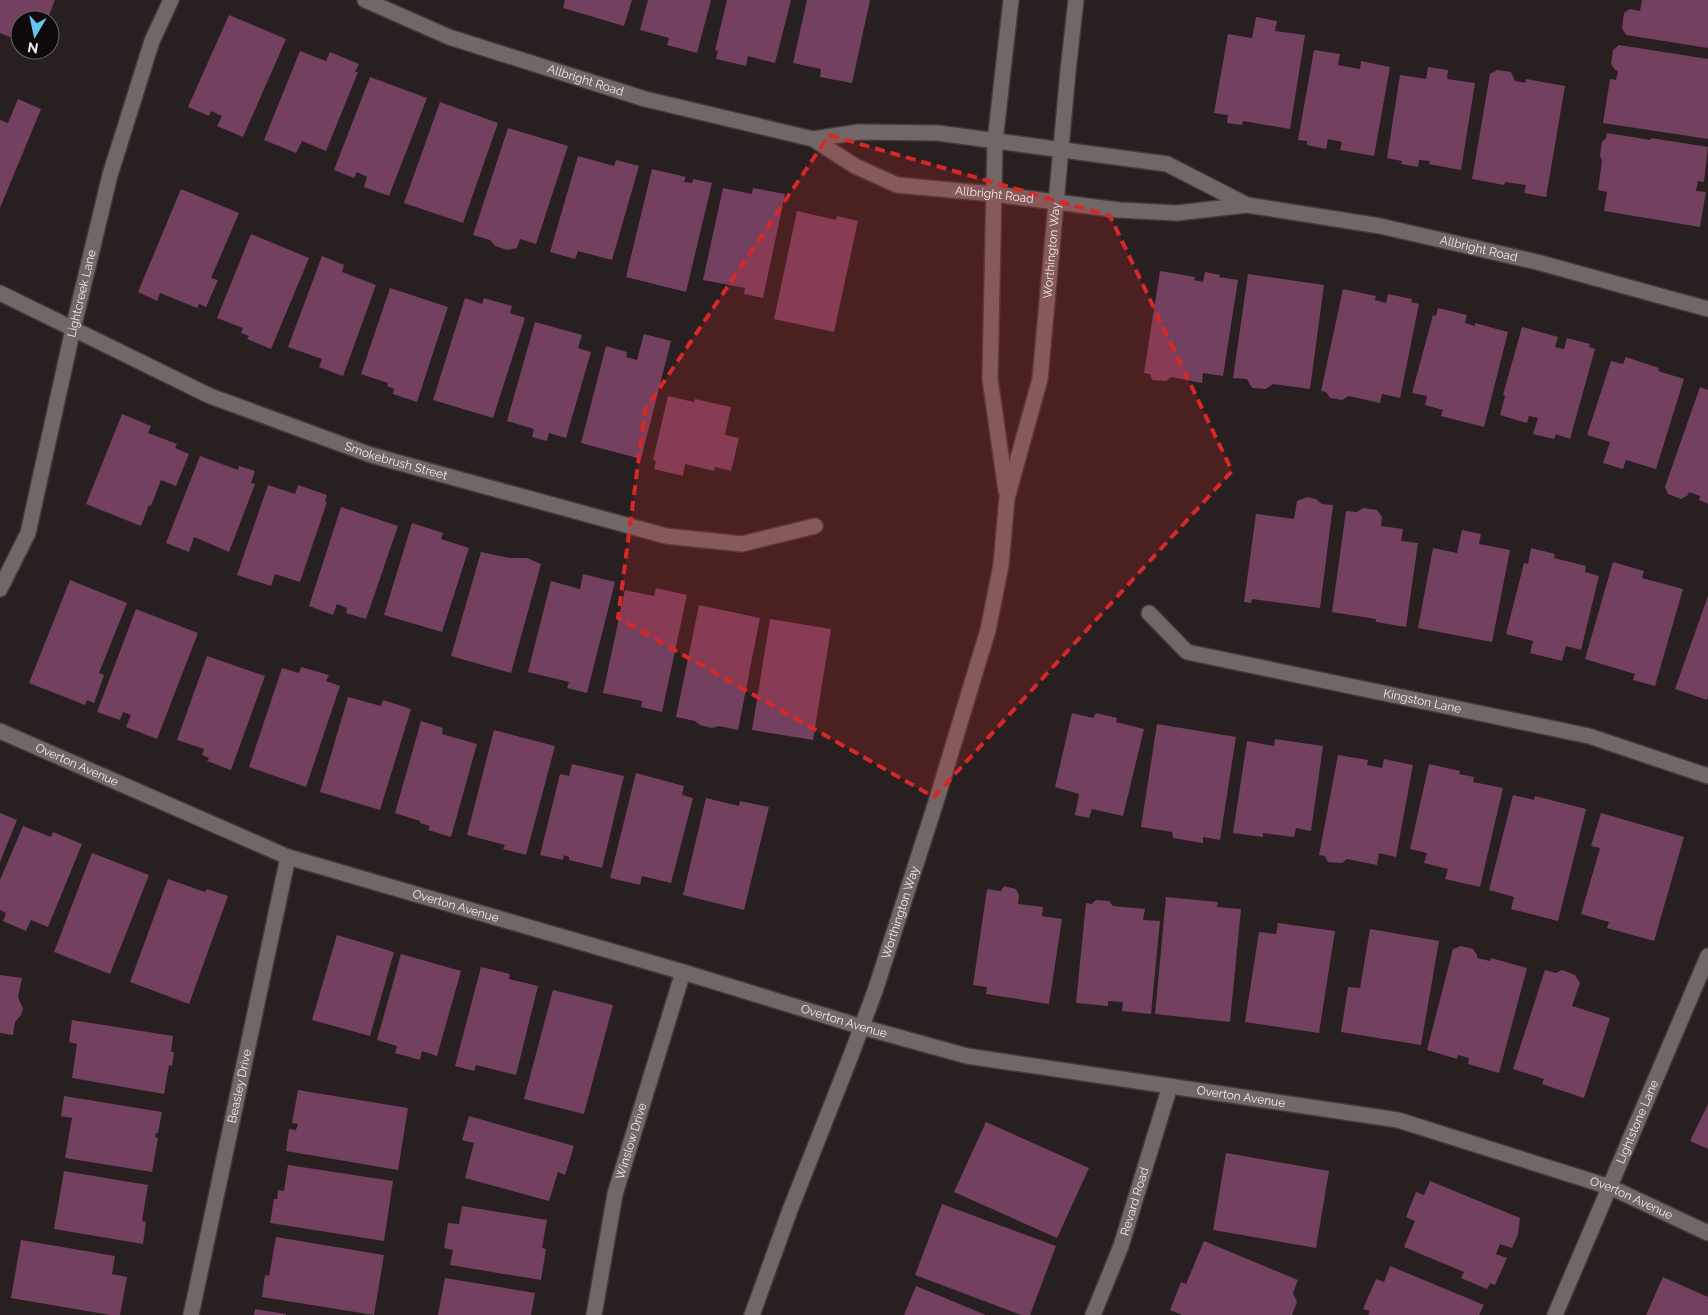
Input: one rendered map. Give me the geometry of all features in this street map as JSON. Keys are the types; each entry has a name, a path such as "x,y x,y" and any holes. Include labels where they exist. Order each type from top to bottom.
{"street":[{"name":"Lightcreek Lane","path":"0,589 28,533 72,328 110,175 152,41 171,0"},
{"name":"Allbright Road","path":"365,0 449,37 644,99 813,139 855,166 897,184 1119,210 1177,213 1247,204 1380,226 1537,262 1708,309"},
{"name":"Worthington Way","path":"1007,498 990,379 995,141 1011,0"},
{"name":"Worthington Way","path":"752,1315 790,1210 862,1027 933,811 988,630 1001,565 1007,498 1040,379 1076,0"},
{"name":"Allbright Road","path":"813,139 859,132 938,133 1167,164 1247,204"},
{"name":"Smokebrush Street","path":"0,293 210,396 371,454 666,536 742,544 815,526"},
{"name":"Kingston Lane","path":"1149,613 1187,652 1589,736 1708,776"},
{"name":"Overton Avenue","path":"0,730 288,857 683,972 862,1027 967,1056 1398,1120 1610,1187 1708,1233"},
{"name":"Beasley Drive","path":"191,1315 288,857"},
{"name":"Lightstone Lane","path":"1555,1315 1708,956"},
{"name":"Winslow Drive","path":"594,1315 615,1194 683,972"},
{"name":"Revard Road","path":"1093,1315 1121,1246 1170,1086"}],"highlighted area":[{"path":"829,135 1110,216 1232,471 934,797 618,618 645,410"}],"building":[{"path":"0,0 55,0 51,10 10,10 10,37 0,33"},
{"path":"565,0 632,0 624,26 563,8"},
{"path":"648,0 711,0 697,53 667,45 669,38 640,30"},
{"path":"727,0 791,0 775,63 748,56 746,66 716,59 718,51 715,50"},
{"path":"807,0 870,0 852,83 820,77 821,69 793,63"},
{"path":"1642,0 1708,0 1708,48 1626,35 1622,28 1624,13 1630,9 1640,11"},
{"path":"229,15 286,39 243,137 217,126 222,116 211,111 209,116 188,107"},
{"path":"1256,17 1277,21 1275,31 1305,35 1290,129 1243,121 1242,125 1227,123 1228,115 1214,113 1228,34 1252,38"},
{"path":"1619,45 1708,59 1708,139 1603,123 1610,79 1616,80 1618,71 1611,64 1613,50"},
{"path":"1314,50 1340,54 1338,65 1360,69 1361,61 1390,67 1374,156 1340,150 1342,142 1328,139 1326,149 1307,145 1307,141 1298,140"},
{"path":"300,51 326,61 330,52 359,64 355,72 358,72 326,151 302,141 296,153 264,140"},
{"path":"1428,67 1448,70 1447,79 1475,83 1461,170 1429,164 1430,161 1419,160 1418,167 1401,164 1402,161 1387,158 1400,75 1426,79"},
{"path":"1497,70 1511,72 1515,81 1525,83 1526,79 1565,86 1546,197 1524,193 1526,185 1505,182 1504,185 1472,179 1490,74"},
{"path":"370,77 427,98 389,196 364,187 367,177 357,172 354,178 334,170"},
{"path":"18,99 41,109 0,208 0,120 8,123"},
{"path":"440,102 498,123 463,223 404,203"},
{"path":"508,128 568,146 536,244 520,239 517,248 507,250 495,246 490,240 473,235"},
{"path":"1607,133 1708,147 1704,182 1698,181 1696,191 1706,192 1700,227 1604,211 1607,192 1598,190 1602,161 1600,155 1602,142 1606,138"},
{"path":"578,156 614,166 616,160 639,166 612,260 578,251 575,259 550,252"},
{"path":"652,169 686,177 684,182 692,183 693,179 712,183 686,292 626,277"},
{"path":"723,188 752,194 753,188 785,194 763,298 744,294 745,288 703,280"},
{"path":"181,189 239,213 211,278 218,280 206,307 199,304 197,308 160,293 157,301 138,292"},
{"path":"797,211 836,220 837,216 858,221 834,332 774,319"},
{"path":"251,234 309,258 271,349 247,339 249,336 241,333 243,328 217,318"},
{"path":"322,256 344,265 342,272 376,285 343,376 319,367 322,359 288,347"},
{"path":"1160,271 1195,277 1194,280 1203,282 1205,272 1220,275 1219,277 1238,280 1223,376 1203,373 1202,383 1171,377 1166,381 1152,380 1150,374 1144,373"},
{"path":"1248,274 1324,285 1310,389 1273,384 1266,389 1252,388 1247,379 1233,378"},
{"path":"390,288 448,307 417,402 393,394 394,389 387,386 388,383 361,374"},
{"path":"1343,289 1376,296 1375,300 1386,303 1388,294 1412,299 1411,302 1419,304 1400,398 1382,394 1380,403 1349,396 1342,400 1330,398 1326,392 1321,391"},
{"path":"465,298 482,304 484,298 512,306 510,313 525,318 493,418 433,400"},
{"path":"1438,308 1467,315 1465,323 1475,326 1475,323 1508,332 1484,427 1441,416 1443,410 1425,405 1427,396 1412,393 1433,315 1436,316"},
{"path":"535,322 582,335 578,348 591,352 566,438 549,433 547,441 532,437 534,429 507,421"},
{"path":"1522,327 1558,337 1555,347 1564,349 1567,338 1590,344 1589,347 1595,349 1570,439 1556,434 1554,439 1533,434 1538,418 1529,416 1527,423 1500,415 1505,396 1503,395"},
{"path":"644,334 671,341 641,459 581,443 606,346 627,352 626,357 637,360"},
{"path":"1626,357 1659,368 1658,371 1684,379 1656,469 1626,460 1623,469 1603,463 1610,442 1587,435 1611,361 1623,364"},
{"path":"1700,387 1708,390 1708,504 1699,500 1700,496 1689,492 1688,495 1681,499 1668,494 1665,487"},
{"path":"668,396 694,402 695,399 731,407 725,435 739,438 731,471 715,467 714,471 685,464 683,476 654,469 656,461 653,460"},
{"path":"122,414 151,426 148,433 177,444 175,448 189,454 176,486 161,480 141,526 86,504"},
{"path":"200,456 238,470 239,466 255,471 251,483 255,484 229,552 194,537 189,552 166,543"},
{"path":"268,485 295,494 298,485 327,495 325,501 327,502 300,582 275,574 271,586 237,575"},
{"path":"1307,497 1316,499 1322,504 1333,505 1320,608 1252,599 1251,603 1244,602 1256,514 1294,519 1297,501"},
{"path":"341,507 398,526 366,619 346,613 347,608 337,604 333,615 309,606"},
{"path":"1363,508 1377,510 1382,517 1381,526 1403,529 1401,541 1418,543 1406,627 1376,622 1376,619 1332,612 1346,511 1357,512"},
{"path":"412,523 443,533 441,539 469,548 442,632 384,615"},
{"path":"1462,530 1481,534 1479,544 1510,550 1492,642 1418,628 1433,548 1457,553"},
{"path":"1531,548 1555,554 1554,558 1586,566 1585,572 1599,576 1581,650 1566,646 1562,661 1530,653 1533,641 1506,634 1524,563 1528,564"},
{"path":"481,552 509,558 527,558 541,564 511,673 451,656"},
{"path":"1613,562 1644,571 1642,578 1683,589 1655,686 1633,680 1635,674 1585,659"},
{"path":"583,574 615,582 587,693 567,688 569,682 528,672 551,581 580,589"},
{"path":"70,580 127,603 99,673 104,675 94,703 87,700 85,705 29,683"},
{"path":"656,588 687,595 662,712 641,707 642,701 603,693 625,590 654,596"},
{"path":"1708,596 1708,696 1707,700 1675,689"},
{"path":"699,605 760,618 738,730 719,726 712,728 700,725 695,721 676,717"},
{"path":"136,609 198,633 157,739 126,727 131,715 123,712 120,720 97,712"},
{"path":"770,619 831,629 813,740 752,730"},
{"path":"207,656 265,676 231,770 207,761 209,758 202,755 204,749 177,740"},
{"path":"301,667 329,675 326,681 340,686 306,787 249,767 282,668 299,673"},
{"path":"348,697 381,706 383,700 411,709 380,810 320,792"},
{"path":"1072,713 1093,718 1096,713 1117,718 1116,722 1144,729 1123,816 1092,809 1089,818 1075,815 1079,794 1055,787"},
{"path":"421,721 443,728 442,734 477,744 451,837 428,830 430,826 395,813"},
{"path":"1157,724 1236,737 1220,840 1203,837 1203,843 1173,838 1172,832 1141,827"},
{"path":"494,730 555,746 526,855 503,849 505,845 467,835"},
{"path":"1275,739 1323,746 1311,831 1296,828 1294,837 1263,833 1263,837 1233,833 1247,741 1274,746"},
{"path":"1338,755 1368,760 1367,765 1382,768 1384,759 1413,765 1396,857 1379,853 1377,865 1347,859 1342,863 1328,862 1325,856 1319,855"},
{"path":"572,764 624,776 602,868 569,860 569,857 564,855 563,860 540,855 560,774 569,776"},
{"path":"1429,764 1460,771 1459,774 1474,777 1473,782 1503,788 1480,887 1445,879 1448,869 1424,863 1427,853 1410,849"},
{"path":"636,773 684,786 682,795 693,798 671,883 642,876 640,885 610,878"},
{"path":"1513,795 1534,800 1535,796 1586,809 1558,921 1511,909 1514,897 1489,890"},
{"path":"706,798 739,806 740,801 769,807 744,910 683,895"},
{"path":"0,813 17,820 0,862"},
{"path":"1601,813 1684,837 1654,941 1607,928 1609,922 1581,914 1600,848 1591,846"},
{"path":"23,826 51,837 53,832 82,844 48,927 31,920 26,931 3,921 6,913 0,910 0,880"},
{"path":"92,853 149,875 110,974 54,952"},
{"path":"168,879 205,892 207,889 228,896 189,1004 130,982"},
{"path":"1004,886 1016,889 1019,895 1018,904 1043,907 1042,916 1062,919 1049,1004 986,994 987,987 973,985 987,889 1001,891"},
{"path":"1166,897 1218,902 1217,907 1241,909 1230,1022 1155,1014"},
{"path":"1096,900 1109,901 1113,906 1145,909 1143,920 1160,921 1151,1014 1122,1011 1123,1002 1108,1001 1108,1006 1076,1003 1086,903 1092,904"},
{"path":"1278,923 1335,931 1319,1033 1245,1022 1259,932 1276,934"},
{"path":"1370,929 1439,941 1421,1045 1341,1032 1348,987 1360,988"},
{"path":"337,935 394,952 370,1036 312,1020"},
{"path":"1461,946 1473,949 1477,958 1490,961 1491,958 1527,968 1499,1073 1468,1064 1469,1058 1458,1055 1457,1059 1427,1050 1453,949"},
{"path":"401,954 461,971 437,1056 422,1051 420,1060 395,1053 397,1046 377,1040"},
{"path":"481,967 510,974 509,979 538,986 516,1075 476,1065 474,1071 455,1066"},
{"path":"1545,970 1556,973 1562,970 1575,975 1580,983 1572,1006 1610,1018 1584,1098 1542,1084 1544,1079 1513,1069"},
{"path":"0,975 22,978 18,997 23,1009 15,1022 13,1035 0,1033"},
{"path":"553,990 613,1005 584,1114 524,1099"},
{"path":"72,1020 173,1036 171,1052 174,1052 172,1066 169,1065 164,1094 72,1078 77,1044 69,1042"},
{"path":"298,1090 408,1108 398,1170 286,1151 289,1129 296,1130 298,1124 292,1123"},
{"path":"64,1096 162,1112 158,1133 156,1133 155,1137 158,1138 152,1172 65,1158 72,1118 61,1116"},
{"path":"1708,1104 1708,1149 1690,1141"},
{"path":"469,1116 574,1146 565,1175 558,1172 549,1201 465,1178 474,1143 462,1140"},
{"path":"986,1122 1089,1168 1057,1238 954,1192"},
{"path":"1226,1153 1329,1171 1316,1248 1213,1230"},
{"path":"288,1165 393,1181 384,1241 270,1223 274,1199 277,1199 278,1190 284,1191"},
{"path":"64,1171 148,1185 142,1221 146,1222 143,1244 54,1229"},
{"path":"1430,1181 1520,1218 1518,1234 1512,1248 1500,1244 1496,1254 1507,1258 1495,1285 1490,1283 1487,1289 1461,1278 1464,1272 1404,1247 1415,1221 1406,1217 1416,1192 1424,1195"},
{"path":"942,1204 1056,1246 1030,1315 1021,1315 915,1275"},
{"path":"462,1206 547,1220 542,1248 546,1249 541,1280 450,1265 453,1250 444,1248 448,1223 459,1224"},
{"path":"276,1237 384,1255 374,1315 262,1297 265,1275 269,1276"},
{"path":"21,1240 115,1256 112,1274 127,1277 120,1315 110,1315 11,1298"},
{"path":"1204,1241 1298,1280 1293,1293 1297,1302 1292,1315 1182,1315 1170,1310 1181,1282 1186,1284"},
{"path":"1390,1266 1484,1305 1479,1315 1368,1315 1370,1311 1363,1309 1376,1279 1384,1282"},
{"path":"1663,1277 1708,1297 1708,1315 1646,1315"},
{"path":"445,1278 535,1293 531,1315 438,1315"},
{"path":"916,1286 986,1315 904,1315"},
{"path":"255,1309 286,1314 286,1315 254,1315"}]}
